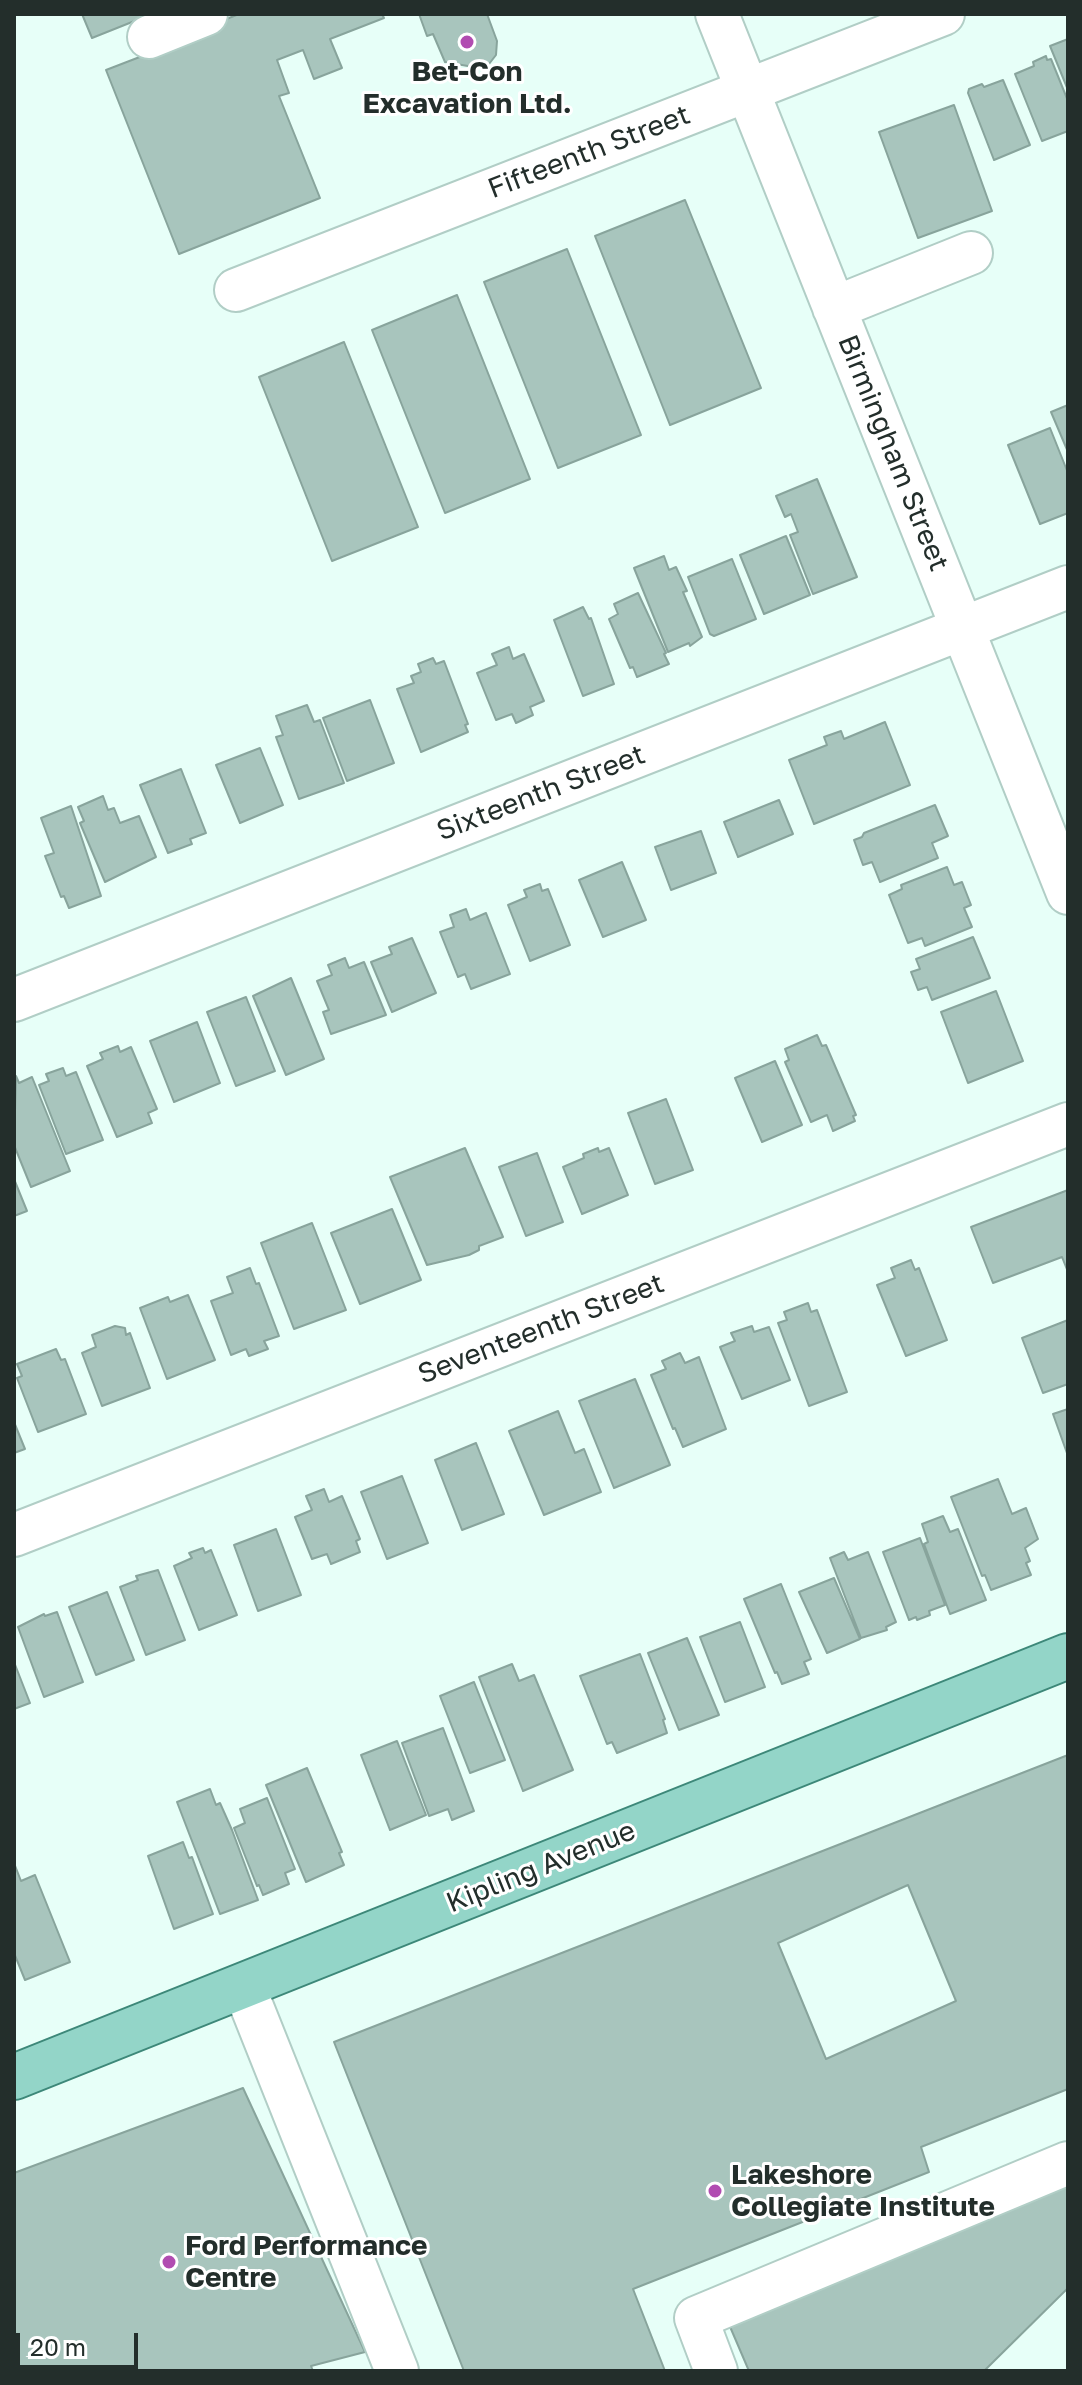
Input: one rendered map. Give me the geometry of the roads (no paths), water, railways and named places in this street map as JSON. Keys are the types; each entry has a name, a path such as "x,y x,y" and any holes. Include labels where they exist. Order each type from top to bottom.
{"main road":[{"name":"Kipling Avenue","path":"14,2077 1068,1656"}],"street":[{"path":"149,37 206,14"},
{"name":"Birmingham Street","path":"717,14 1068,893"},
{"name":"Fifteenth Street","path":"236,290 943,14"},
{"path":"834,308 971,253"},
{"name":"Sixteenth Street","path":"14,1000 1068,587"},
{"name":"Seventeenth Street","path":"14,1535 1068,1124"},
{"path":"244,1987 397,2371"},
{"path":"716,2371 696,2318 1068,2163"}],"place":[{"name":"Bet-Con Excavation Ltd.","path":"467,42"},
{"name":"Lakeshore Collegiate Institute","path":"715,2191"},
{"name":"Ford Performance Centre","path":"169,2262"}]}
